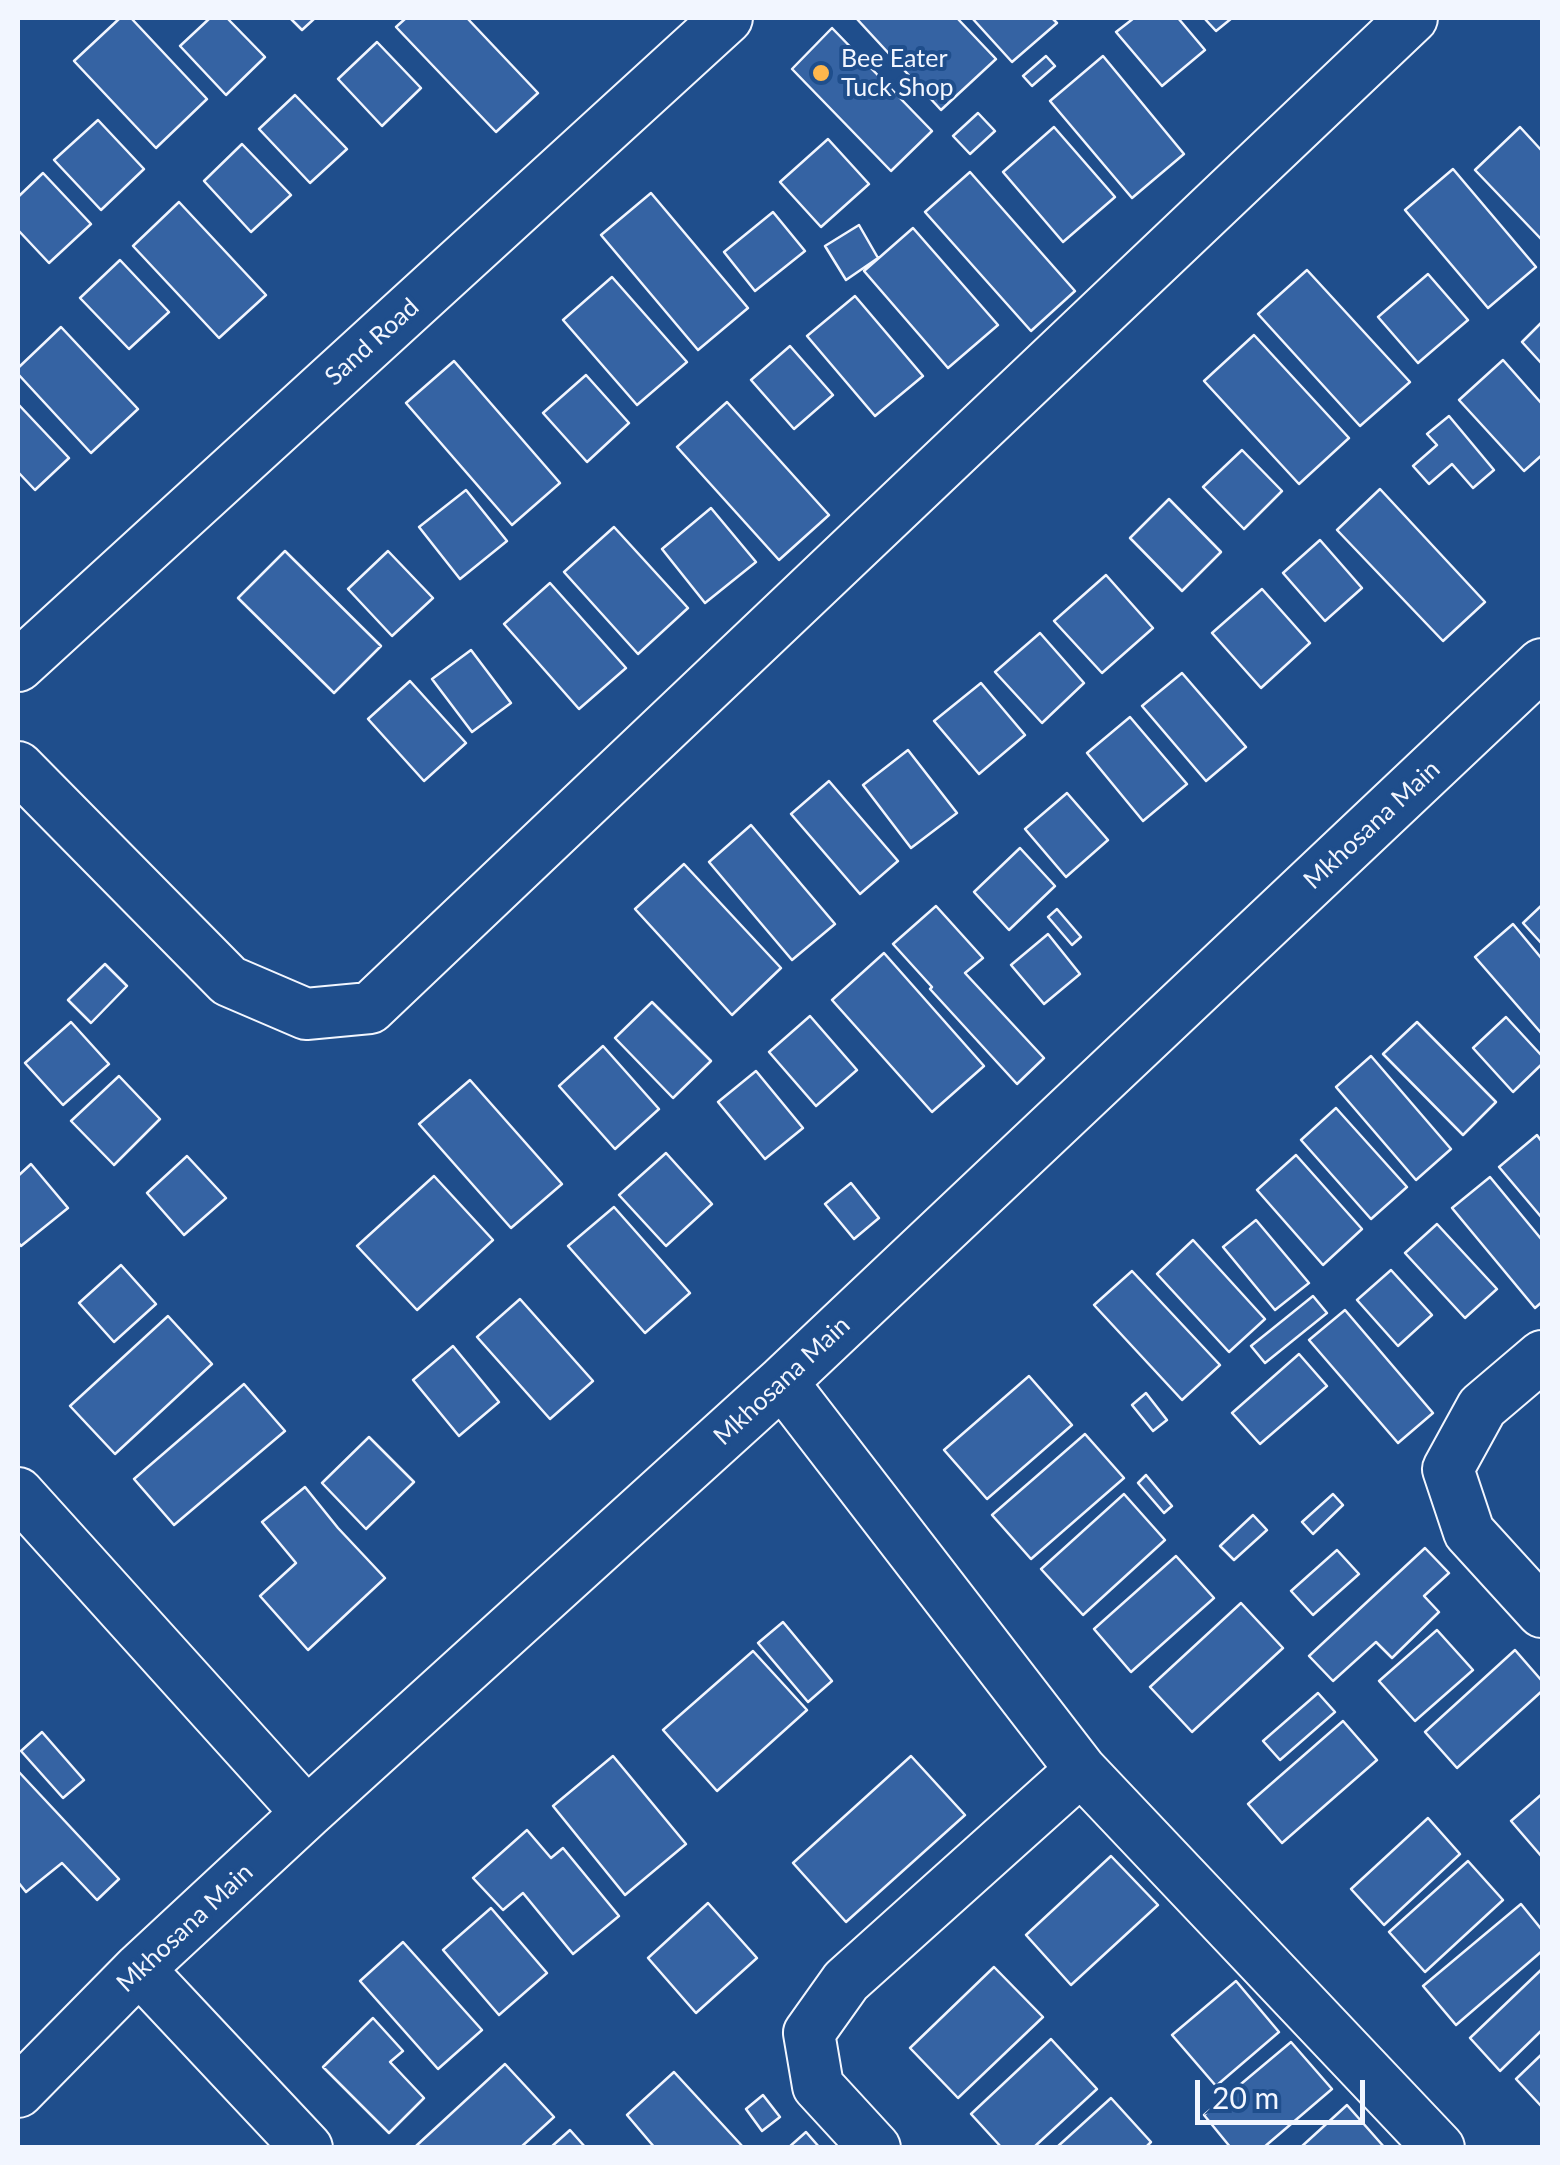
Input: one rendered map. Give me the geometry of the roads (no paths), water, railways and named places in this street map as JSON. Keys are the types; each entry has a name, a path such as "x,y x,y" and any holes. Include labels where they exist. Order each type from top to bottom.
{"street":[{"name":"Sand Road","path":"18,666 726,18"},
{"path":"18,767 229,981 306,1014 370,1008 1412,18"},
{"name":"Mkhosana Main","path":"18,2092 139,1969 782,1382 1542,664"},
{"path":"1542,1356 1482,1407 1448,1469 1469,1532 1542,1612"},
{"path":"782,1382 1081,1770 1438,2148"},
{"path":"18,1493 307,1814"},
{"path":"875,2148 818,2086 809,2033 846,1982 1081,1770"},
{"path":"139,1969 307,2148"}],"place":[{"name":"Bee Eater Tuck Shop","path":"821,73"}]}
